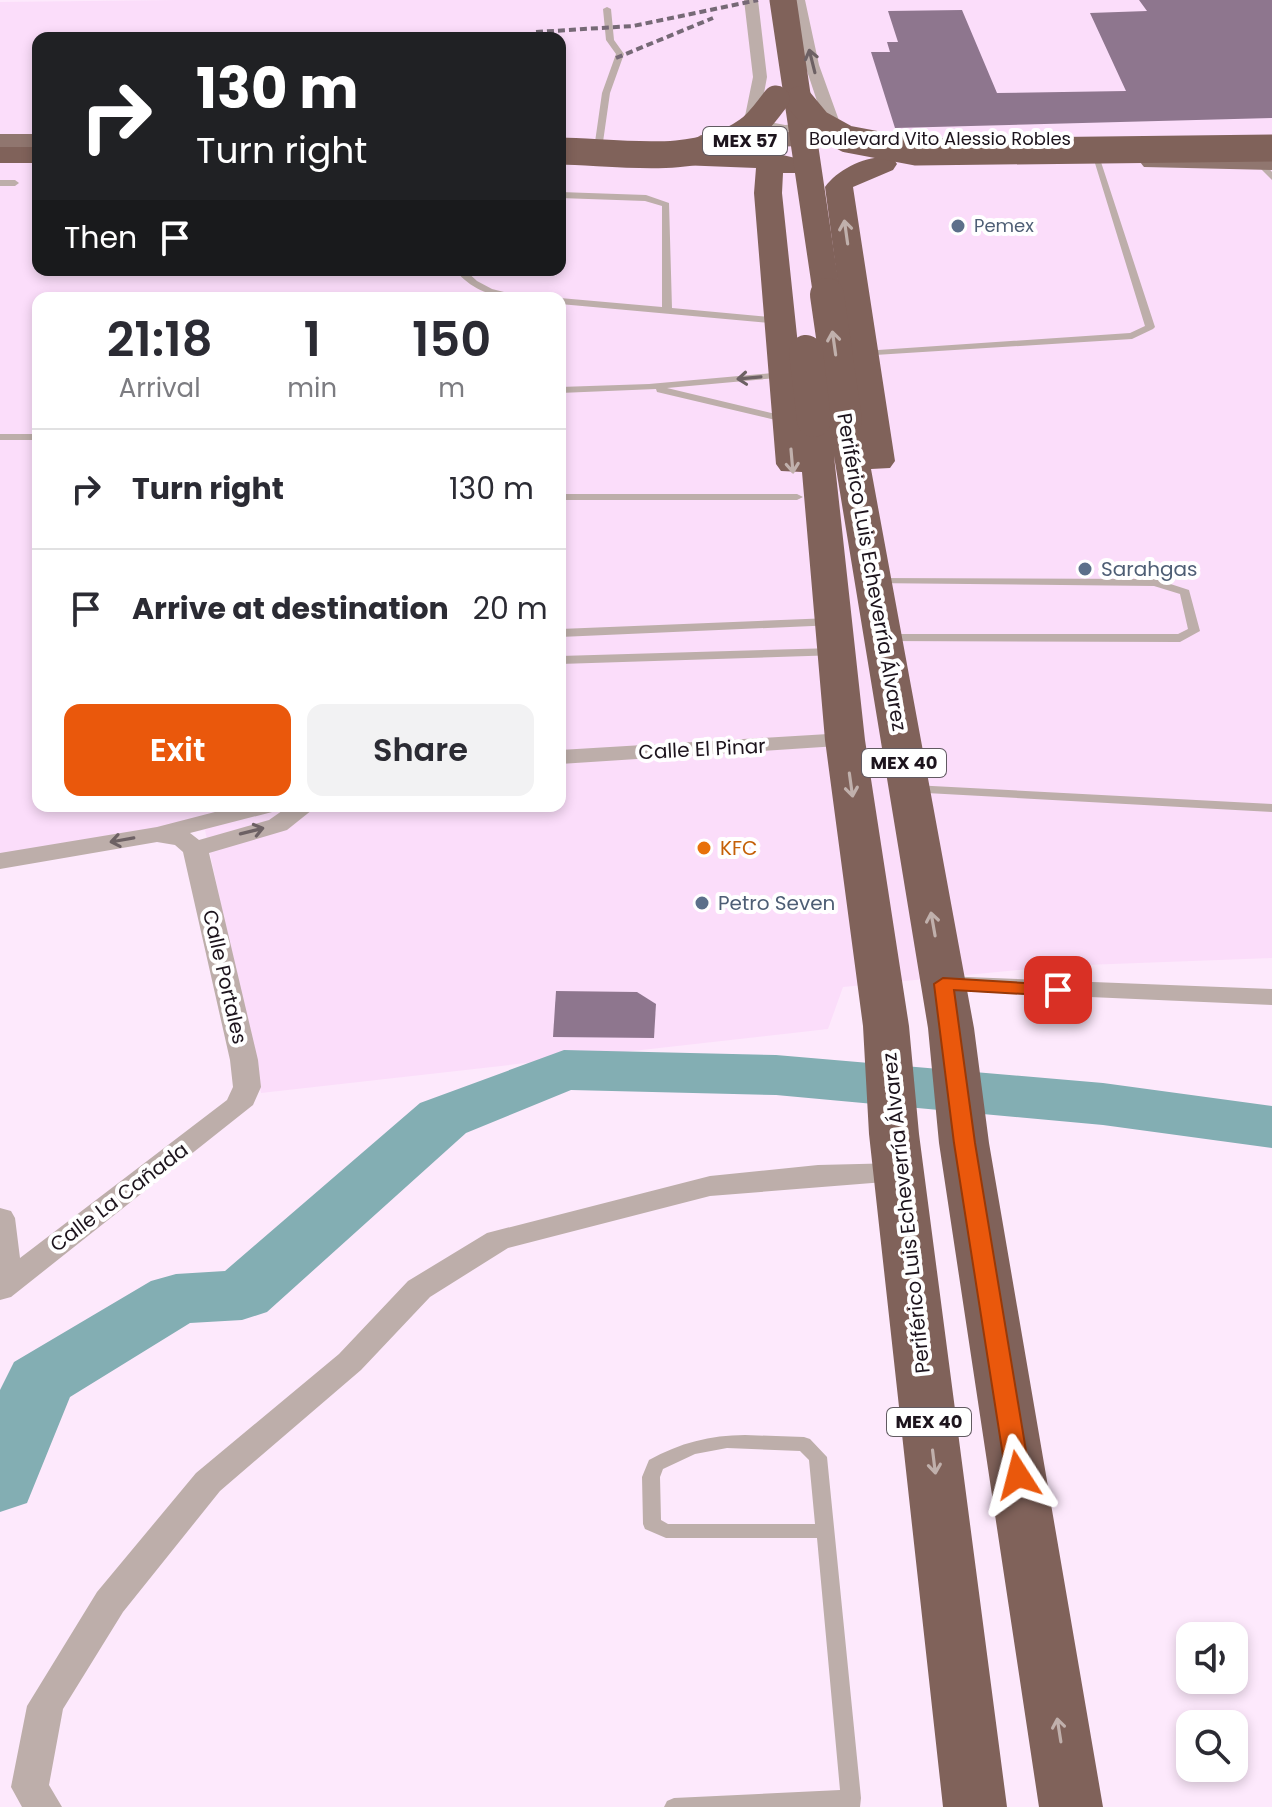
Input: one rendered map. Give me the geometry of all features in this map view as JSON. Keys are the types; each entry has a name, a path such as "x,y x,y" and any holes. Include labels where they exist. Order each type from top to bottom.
{"highway":[{"name":"Periférico Luis Echeverría Álvarez","path":"762,0 788,99"},
{"name":"Periférico Luis Echeverría Álvarez","path":"783,0 788,99 845,740 886,1026 897,1153 975,1807"},
{"path":"566,151 701,148 727,142 748,131 788,99 818,123 847,139 916,152 1269,162"},
{"path":"0,145 32,145"},
{"path":"566,158 770,160 884,147"},
{"path":"859,498 873,481 878,466 839,187 884,147"},
{"path":"0,155 32,155"},
{"path":"770,160 812,172 839,187"},
{"path":"770,160 768,193 784,375 816,420 797,497 813,525 828,540"},
{"path":"768,193 791,184 839,187"},
{"name":"Periférico Luis Echeverría Álvarez","path":"816,420 859,498 947,1006 964,1143 1071,1807"}],"main road":[{"name":"Boulevard Vito Alessio Robles","path":"566,141 691,143 832,129 884,147 934,152 1097,162 1269,162"},
{"path":"770,160 832,129"},
{"name":"Boulevard Vito Alessio Robles","path":"934,152 1272,139"},
{"name":"MEX 57","path":"566,164 770,160"},
{"path":"8,172 32,164"}],"street":[{"path":"751,0 760,77 751,123"},
{"path":"691,143 725,137 751,123 771,129 832,129 812,65 798,0"},
{"name":"Calle El Pinar","path":"566,757 845,740"},
{"path":"0,861 157,834 243,812"},
{"path":"157,834 183,839 195,849 278,825 296,812"},
{"name":"Calle Portales","path":"195,849 244,1060 247,1087 239,1105"},
{"path":"947,1006 1272,997"},
{"name":"Calle La Cañada","path":"3,1286 239,1105"},
{"path":"43,1807 30,1787 45,1706 110,1602 208,1482 350,1362 419,1289 498,1240 710,1186 818,1175 897,1153"},
{"path":"0,1218 3,1286"}],"lane":[{"path":"599,142 606,93 620,54 610,40 607,9"},
{"path":"863,354 1132,336 1147,331 1150,327 1097,162"},
{"path":"0,183 8,172"},
{"path":"566,195 646,198 666,205 667,311"},
{"path":"465,276 491,292"},
{"path":"566,302 780,321"},
{"path":"566,390 649,387 784,375"},
{"path":"649,387 816,420"},
{"path":"0,437 32,437"},
{"path":"566,497 797,497"},
{"path":"873,581 1165,584 1185,592 1194,631 1180,638 883,637"},
{"path":"566,633 837,637"},
{"path":"566,660 837,637"},
{"path":"909,789 1272,808"},
{"path":"674,1807 851,1803 826,1531 818,1457 804,1444 708,1442 680,1450 655,1465 650,1511 652,1524 666,1531 826,1531"}],"shaded area":[{"path":"1272,0 1272,958 1059,966 843,987 828,1029 261,1093 205,830 0,864 0,2"}],"building":[{"path":"1139,0 1272,0 1272,118 895,128 871,52 890,52 887,42 898,42 888,11 962,10 997,93 1126,91 1090,13 1147,11"},
{"path":"556,991 637,992 656,1004 654,1038 553,1037"}],"waterway":[{"path":"0,1483 40,1381 176,1299 242,1295 443,1118 564,1070 776,1075 1103,1104 1272,1127"}],"railway":[{"path":"536,32 633,26 758,0"},
{"path":"616,58 713,18"}],"place":[{"name":"Pemex","path":"958,226"},
{"name":"Sarahgas","path":"1085,569"},
{"name":"KFC","path":"704,848"},
{"name":"Petro Seven","path":"702,903"}],"route":[{"path":"1018,1475 964,1143 943,984 1058,990"}]}
